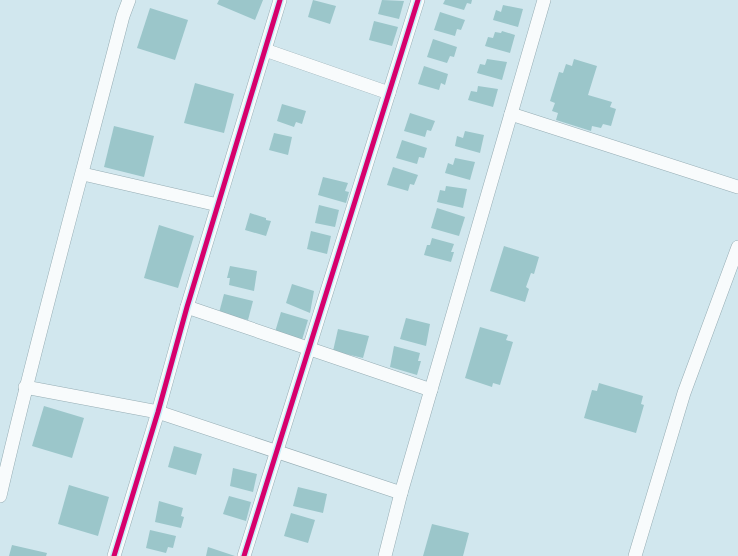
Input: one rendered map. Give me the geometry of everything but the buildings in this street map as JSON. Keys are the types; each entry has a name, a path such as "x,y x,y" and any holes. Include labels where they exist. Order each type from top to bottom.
{"street":[{"path":"0,496 25,387 83,174 123,16 129,0"},
{"path":"114,556 158,412 187,307 280,0"},
{"path":"244,556 418,0"},
{"path":"385,556 401,493 544,0"},
{"path":"265,50 389,93"},
{"path":"511,114 738,187"},
{"path":"83,174 218,205"},
{"path":"635,556 684,393 738,247"},
{"path":"187,307 431,390"},
{"path":"25,387 158,412 401,493"}],"cycle path":[{"path":"114,556 158,412 187,307 280,0"},
{"path":"244,556 418,0"}]}
